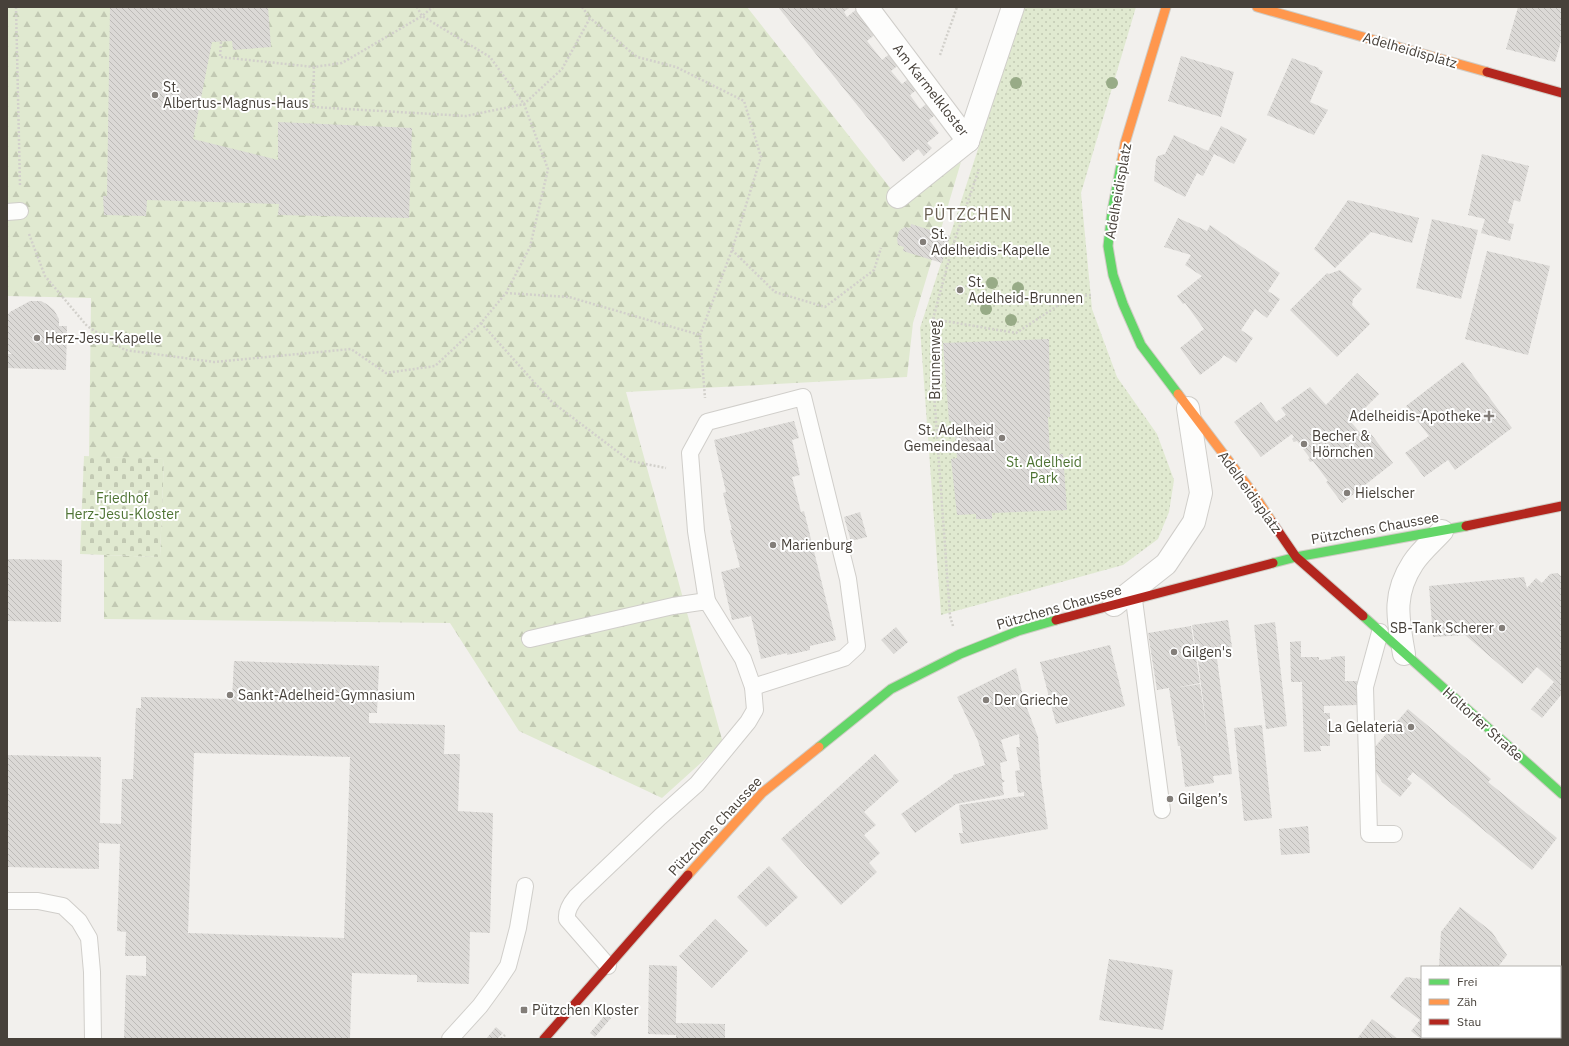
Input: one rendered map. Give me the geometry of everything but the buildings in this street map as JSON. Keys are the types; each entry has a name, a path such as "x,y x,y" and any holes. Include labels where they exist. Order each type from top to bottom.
{"street":[{"name":"Am Karmelkloster","path":"867,7 968,141"},
{"name":"Am Karmelkloster","path":"968,141 1013,7"},
{"name":"Adelheidisplatz","path":"1166,7 1125,143 1112,211 1108,246 1113,275 1141,345 1254,493 1296,557"},
{"name":"Adelheidisplatz","path":"1257,7 1562,93"},
{"path":"898,197 968,141"},
{"name":"Adelheidisplatz","path":"1124,602 1166,564 1194,522 1201,493 1188,408"},
{"name":"Pützchens Chaussee","path":"544,1039 762,793 891,689 960,654 1018,631 1124,602 1296,557 1442,531 1562,506"},
{"path":"1404,654 1398,621 1399,592 1413,562 1442,531"},
{"name":"Holtorfer Straße","path":"1296,557 1562,794"}],"lane":[{"path":"608,966 567,919 567,911 571,904 576,897 660,817 697,784 748,722 755,710 753,687 743,660 706,601 696,531 690,453 707,422 803,397 848,579 857,646 844,658 753,687"},
{"path":"530,639 673,606 706,601"},
{"path":"1124,602 1162,810"},
{"path":"1380,632 1365,687 1369,834 1394,834"},
{"path":"450,1039 480,1006 508,966 518,928 525,886"},
{"path":"7,901 38,901 63,906 80,921 89,938 92,972 93,1039"}],"path":[{"path":"16,7 14,212 45,276 87,326 125,350 214,362 351,349 386,373 435,366 481,323 506,294 530,247 548,169 524,104 490,57 422,16 417,7"},
{"path":"221,42 220,57 314,67 342,63 422,16 433,7"},
{"path":"582,7 590,18 637,57 676,67 744,101 761,158 732,250 700,335 707,422"},
{"path":"928,88 957,7"},
{"path":"314,67 313,107 466,116 524,104 562,69 590,18"},
{"name":"Brunnenweg","path":"960,654 950,616 933,379 933,320 953,245 980,163"},
{"path":"732,250 775,292 825,306 874,270 881,248"},
{"path":"933,320 1016,333 1071,297 1120,293"},
{"path":"506,294 569,297 700,335"},
{"path":"481,323 552,402 630,461 692,473"},
{"path":"501,1039 505,1035"}],"green space":[{"path":"7,7 747,7 904,204 961,162 913,323 907,377 626,392 723,743 662,798 519,731 450,623 104,619 104,555 160,557 164,459 89,457 91,298 7,296"},
{"name":"St. Adelheid Park","path":"1024,7 1136,7 1081,193 1092,309 1117,377 1157,434 1174,480 1169,512 1158,539 1123,565 941,615 920,328"},
{"name":"Friedhof Herz-Jesu-Kloster","path":"84,456 164,459 160,557 80,554"}],"traffic: fast":[{"path":"1122,160 1112,211 1108,246 1113,275 1123,304 1141,345 1178,394"},
{"path":"1273,563 1296,557 1466,526"},
{"path":"1363,616 1562,794"},
{"path":"819,747 891,689 960,654 1018,631 1056,620"}],"traffic: slow":[{"path":"1122,160 1125,143 1166,7"},
{"path":"1257,7 1487,72"},
{"path":"1178,394 1253,493 1272,522"},
{"path":"688,875 762,793 819,747"}],"traffic: jam":[{"path":"1487,72 1562,93"},
{"path":"1466,526 1562,506"},
{"path":"1272,522 1296,557 1363,616"},
{"path":"1056,620 1273,563"},
{"path":"544,1039 688,875"}],"place":[{"name":"St. Albertus-Magnus-Haus","path":"155,95"},
{"name":"St. Adelheidis-Kapelle","path":"923,242"},
{"name":"St. Adelheid-Brunnen","path":"960,290"},
{"name":"Herz-Jesu-Kapelle","path":"37,338"},
{"name":"Adelheidis-Apotheke","path":"1489,416"},
{"name":"St. Adelheid Gemeindesaal","path":"1002,438"},
{"name":"Becher & Hörnchen","path":"1304,444"},
{"name":"Hielscher","path":"1347,493"},
{"name":"Marienburg","path":"773,545"},
{"name":"SB-Tank Scherer","path":"1502,628"},
{"name":"Gilgen's","path":"1174,652"},
{"name":"Sankt-Adelheid-Gymnasium","path":"230,695"},
{"name":"Der Grieche","path":"986,700"},
{"name":"La Gelateria","path":"1411,727"},
{"name":"Gilgen’s","path":"1170,799"},
{"name":"Pützchen Kloster","path":"524,1010"}],"district":[{"name":"PÜTZCHEN","path":"968,214"}]}
